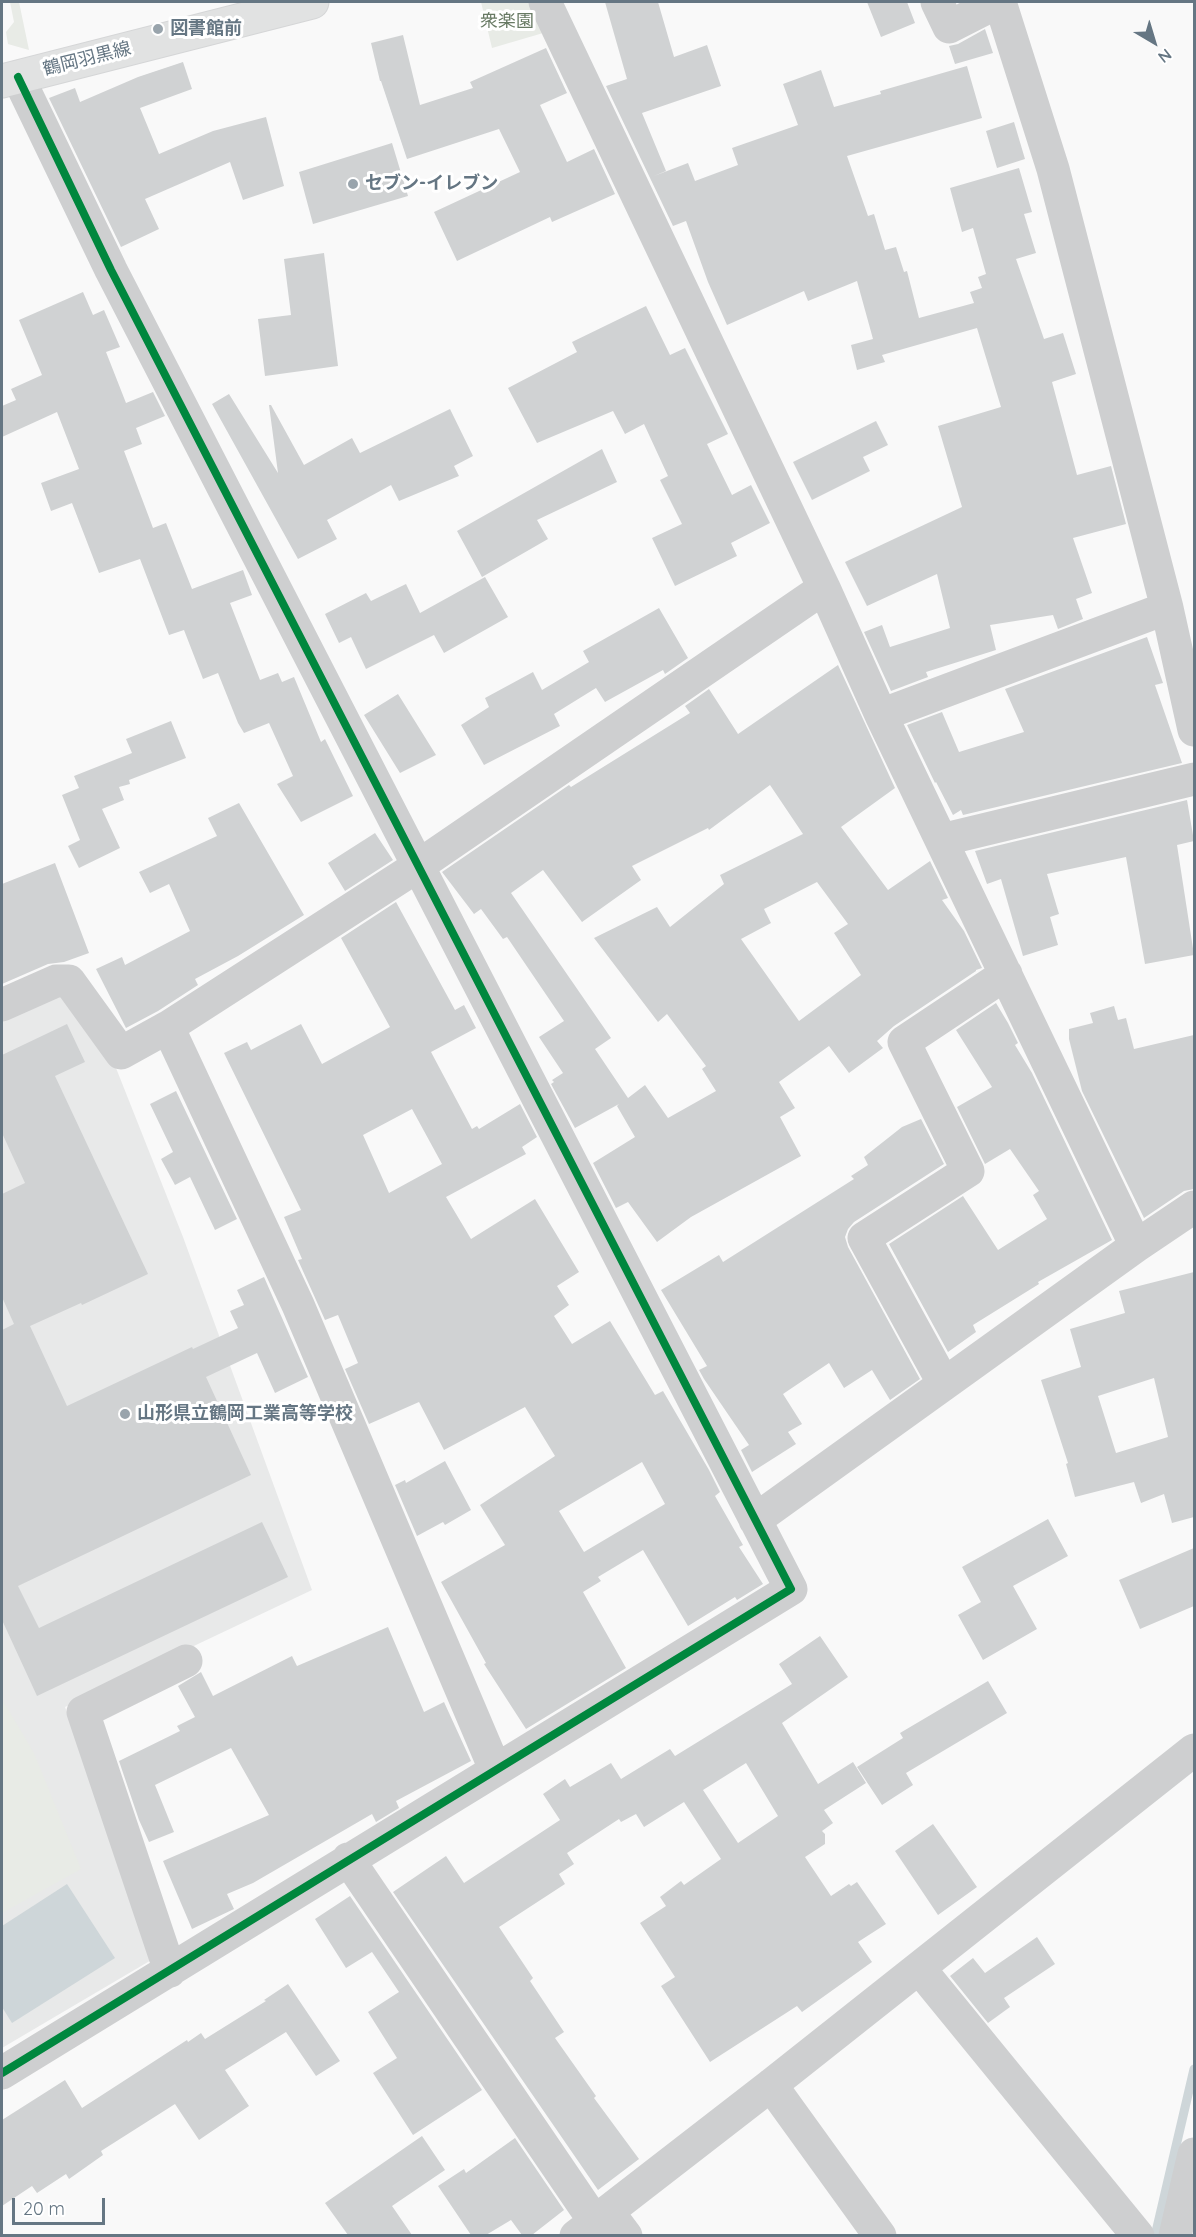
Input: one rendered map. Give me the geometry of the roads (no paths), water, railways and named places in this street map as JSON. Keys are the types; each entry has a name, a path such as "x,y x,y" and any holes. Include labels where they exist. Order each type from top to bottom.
{"main road":[{"name":"鶴岡羽黒線","path":"10,79 312,2"}],"street":[{"path":"545,2 824,588 881,715 1136,1246"},
{"path":"937,2 949,27 999,2 1053,169 1167,608 1194,730"},
{"path":"2,2073 791,1589 111,270 10,79"},
{"path":"2,1005 56,981 69,981 121,1053 168,1027 418,866 824,588"},
{"path":"881,715 1167,608"},
{"path":"941,840 1194,779"},
{"path":"944,1384 864,1238 968,1171 904,1042 1006,974"},
{"path":"168,1027 298,1305 495,1769"},
{"path":"755,1520 1136,1246 1194,1207"},
{"path":"170,1971 83,1712 186,1661"},
{"path":"348,1859 601,2226 771,2085 1194,1750"},
{"path":"919,1968 1138,2235"},
{"path":"771,2085 880,2235"},
{"path":"1175,2235 1194,2154"}],"waterway":[{"path":"1155,2236 1194,2069"}],"place":[{"name":"図書館前","path":"158,29"},
{"name":"セブン-イレブン","path":"353,184"},
{"name":"山形県立鶴岡工業高等学校","path":"125,1414"}],"park label":[{"name":"衆楽園","path":"507,22"}]}
